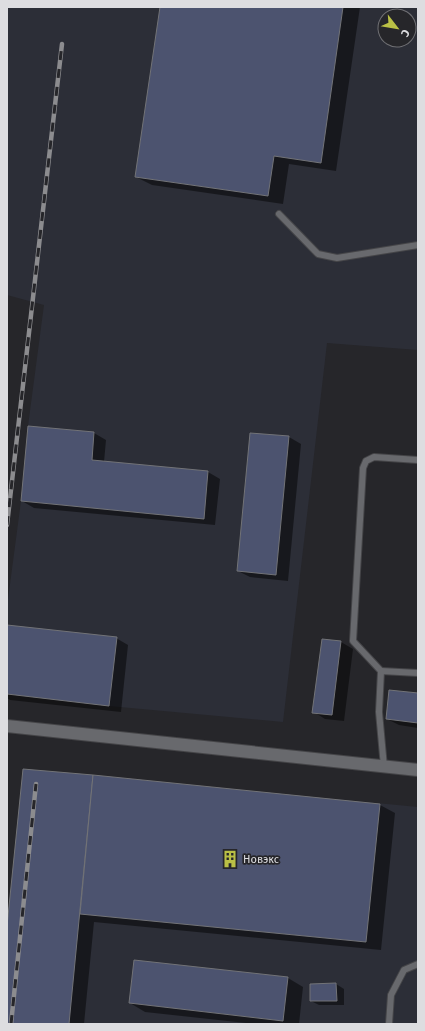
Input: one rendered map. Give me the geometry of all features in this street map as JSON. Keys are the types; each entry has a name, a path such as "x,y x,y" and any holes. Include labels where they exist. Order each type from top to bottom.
{"street":[{"path":"7,726 418,770"}],"lane":[{"path":"279,214 318,254 331,257 337,258 418,245"},
{"path":"418,460 374,458 366,461 363,468 353,641 381,671 418,673"},
{"path":"381,671 379,712 384,767"},
{"path":"389,1024 391,995 404,970 418,964"}],"shaded area":[{"path":"7,7 418,7 418,350 327,343 283,722 109,706 7,694 7,607 44,305 7,295"},
{"path":"23,769 418,807 418,1024 7,1024 7,926"}],"building":[{"path":"160,7 343,7 321,163 274,156 268,196 135,177"},
{"path":"28,426 94,432 92,460 208,471 204,519 21,501"},
{"path":"250,433 289,436 276,575 237,571"},
{"path":"7,625 117,637 109,706 7,694"},
{"path":"322,639 341,641 332,715 312,713"},
{"path":"389,690 418,693 418,723 386,719"},
{"path":"23,769 93,775 69,1024 7,1024 7,926"},
{"name":"Новэкс","path":"93,775 380,804 366,942 80,914"},
{"path":"134,960 288,977 283,1021 129,1003"},
{"path":"336,983 337,1001 310,1001 310,984"}],"railway":[{"path":"7,525 62,44"},
{"path":"11,1024 36,784"}],"place":[{"name":"Новэкс","path":"230,859"}]}
